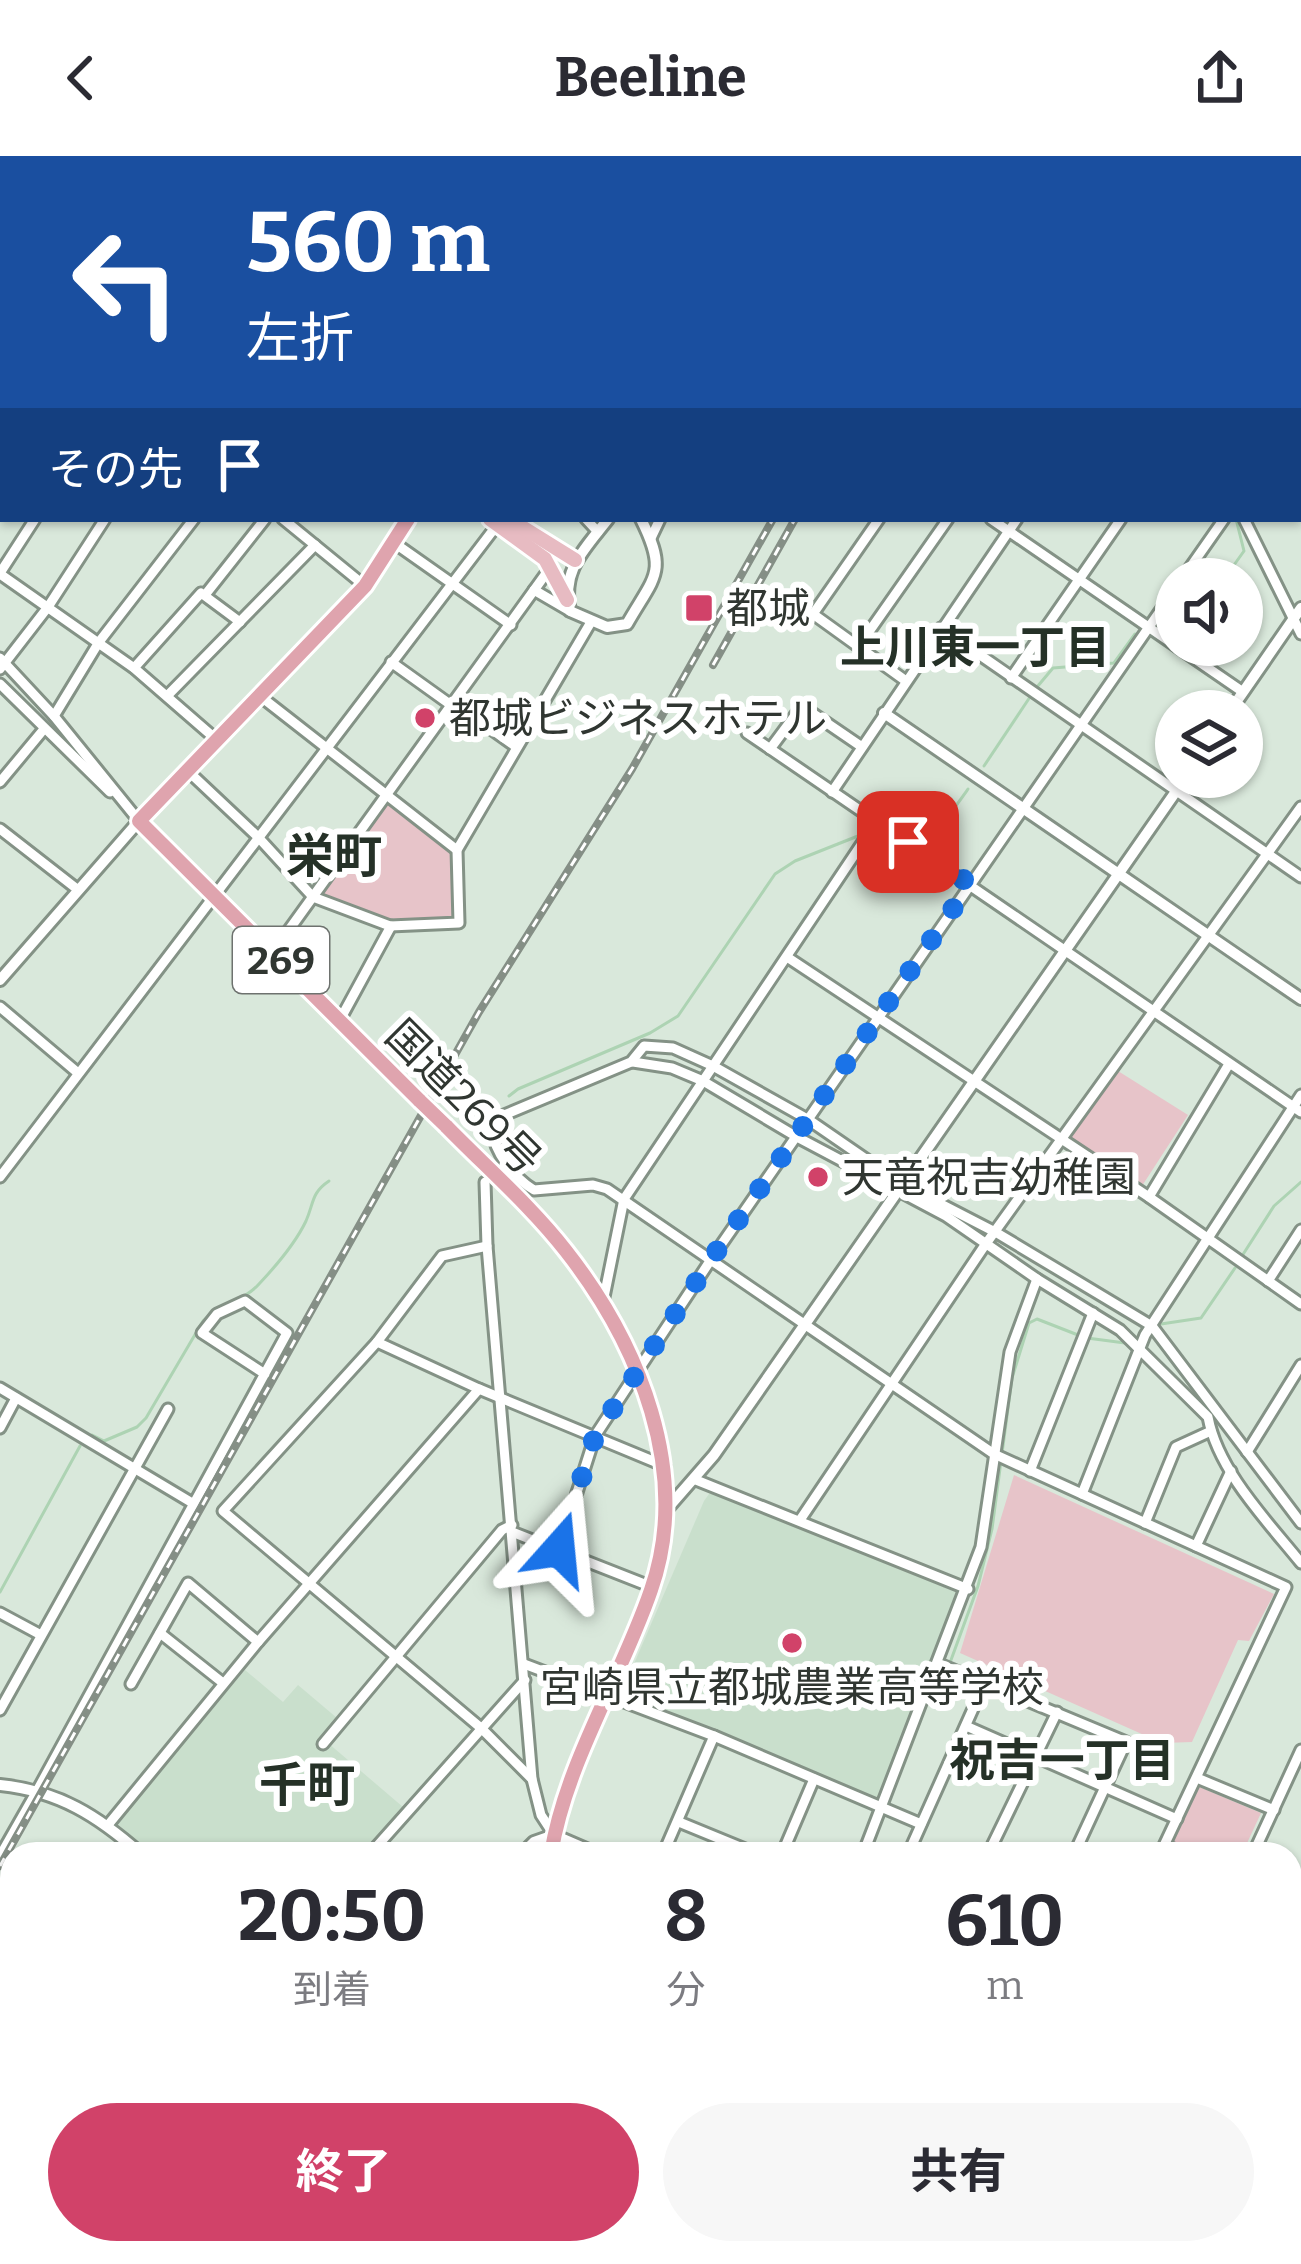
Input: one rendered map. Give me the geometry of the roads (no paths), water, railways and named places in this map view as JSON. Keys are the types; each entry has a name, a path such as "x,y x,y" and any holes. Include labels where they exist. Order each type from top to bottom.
{"highway":[{"path":"140,820 365,586 406,522"},
{"name":"国道269号","path":"140,820 565,1249 603,1302 638,1376 665,1466 667,1509 652,1587 553,1842"}],"main road":[{"path":"500,522 545,559 569,606"},
{"path":"501,522 575,560"}],"street":[{"path":"33,522 0,574 134,668 218,741"},
{"path":"103,522 48,607 2,663 54,716 140,820"},
{"path":"54,716 99,642 192,522"},
{"path":"205,595 263,522"},
{"path":"287,522 365,586"},
{"path":"0,1177 498,522"},
{"path":"589,522 598,532"},
{"path":"569,606 565,585 575,560 606,522"},
{"path":"534,590 591,622 627,624 660,559 642,522"},
{"path":"650,538 658,522"},
{"path":"876,522 813,614 906,681"},
{"path":"860,646 947,522"},
{"path":"996,522 1241,690"},
{"path":"832,792 1015,522"},
{"path":"1011,678 1119,522"},
{"path":"1197,558 1222,522"},
{"path":"1246,522 1297,613 1301,634"},
{"path":"393,542 511,625"},
{"path":"168,695 315,545"},
{"path":"273,952 550,568"},
{"path":"134,668 201,593 240,622"},
{"path":"1245,690 1297,613"},
{"path":"559,1549 595,1436 712,1258 1155,618"},
{"path":"189,772 313,897 391,926 459,923 457,850 591,622"},
{"path":"941,628 1155,775"},
{"path":"391,662 515,746"},
{"path":"0,684 140,820"},
{"path":"260,696 457,850"},
{"path":"770,749 802,706 862,746"},
{"path":"884,713 1301,999"},
{"path":"0,782 44,729"},
{"path":"747,733 1297,1109"},
{"path":"667,1509 696,1480 1171,798"},
{"path":"1188,798 1301,877"},
{"path":"800,1520 985,1245 1301,807"},
{"path":"0,980 140,820"},
{"path":"603,1302 624,1199 877,820"},
{"path":"0,829 76,889"},
{"path":"341,1018 391,926"},
{"path":"787,957 1149,1197 1301,1304"},
{"path":"0,1007 79,1073"},
{"path":"1166,1842 1286,1586 994,1454 624,1199 592,1185 534,1190 526,1186 493,1143 497,1119 632,1062 644,1046 683,1051 713,1066 809,1120 900,1187 1141,1348 1208,1418 1231,1471 1301,1563"},
{"path":"632,1062 672,1068 703,1081 797,1137 997,1233 1152,1326 1301,1522 1279,1534"},
{"path":"1149,1197 1229,1064"},
{"path":"1082,1494 1152,1326 1297,1109 1301,1095"},
{"path":"485,1182 532,1778 541,1815 554,1835 570,1842"},
{"path":"1268,1281 1301,1230"},
{"path":"487,1246 442,1256 377,1342 223,1511 481,1728 532,1778"},
{"path":"868,1842 981,1547 1010,1352 1037,1280"},
{"path":"8,1842 37,1791 265,1374 287,1333 245,1301 217,1314 202,1333 265,1374"},
{"path":"1030,1471 1093,1313"},
{"path":"377,1342 479,1390 665,1466"},
{"path":"1247,1452 1301,1365"},
{"path":"0,1388 194,1504"},
{"path":"107,1825 258,1642 479,1390"},
{"path":"0,1428 16,1398"},
{"path":"0,1710 168,1409"},
{"path":"1145,1523 1176,1447 1211,1431"},
{"path":"1196,1546 1231,1471"},
{"path":"696,1480 968,1588"},
{"path":"323,1744 502,1530 512,1528 652,1587"},
{"path":"131,1684 188,1583 258,1642"},
{"path":"0,1613 41,1635"},
{"path":"160,1633 223,1683"},
{"path":"524,1664 714,1736 921,1824"},
{"path":"940,1664 1126,1742 1080,1842"},
{"path":"381,1842 525,1680"},
{"path":"913,1842 985,1682"},
{"path":"994,1842 1057,1712"},
{"path":"966,1726 1177,1819"},
{"path":"669,1842 714,1736"},
{"path":"1259,1842 1301,1750"},
{"path":"1197,1778 1274,1810"},
{"path":"787,1842 814,1779"},
{"path":"0,1785 61,1797 128,1842"},
{"path":"680,1822 728,1842"},
{"path":"534,1842 554,1835"}],"waterway":[{"path":"1237,522 1244,551 1239,558"},
{"path":"1037,687 1053,668 1114,663 1135,634"},
{"path":"984,766 1030,697"},
{"path":"898,829 940,822 968,789"},
{"path":"509,1096 678,1016 775,874 863,834"},
{"path":"92,1435 104,1441 146,1418 203,1321 246,1295 265,1277 297,1237 316,1194 329,1181"},
{"path":"1242,1256 1274,1206 1301,1182"},
{"path":"1161,1324 1201,1318 1235,1268"},
{"path":"951,1660 978,1586 992,1529 1012,1378 1029,1323 1037,1319 1078,1335"},
{"path":"1087,1338 1125,1343"},
{"path":"0,1592 80,1446"}],"railway":[{"path":"13,1842 479,1012 632,769 771,522"},
{"path":"713,665 793,522"}],"place":[{"name":"都城","path":"699,608"},
{"name":"都城ビジネスホテル","path":"425,718"},
{"name":"天竜祝吉幼稚園","path":"818,1177"},
{"name":"宮崎県立都城農業高等学校","path":"792,1643"}],"district":[{"name":"上川東一丁目","path":"975,647"},
{"name":"栄町","path":"334,856"},
{"name":"祝吉一丁目","path":"1062,1760"},
{"name":"千町","path":"307,1785"}]}
